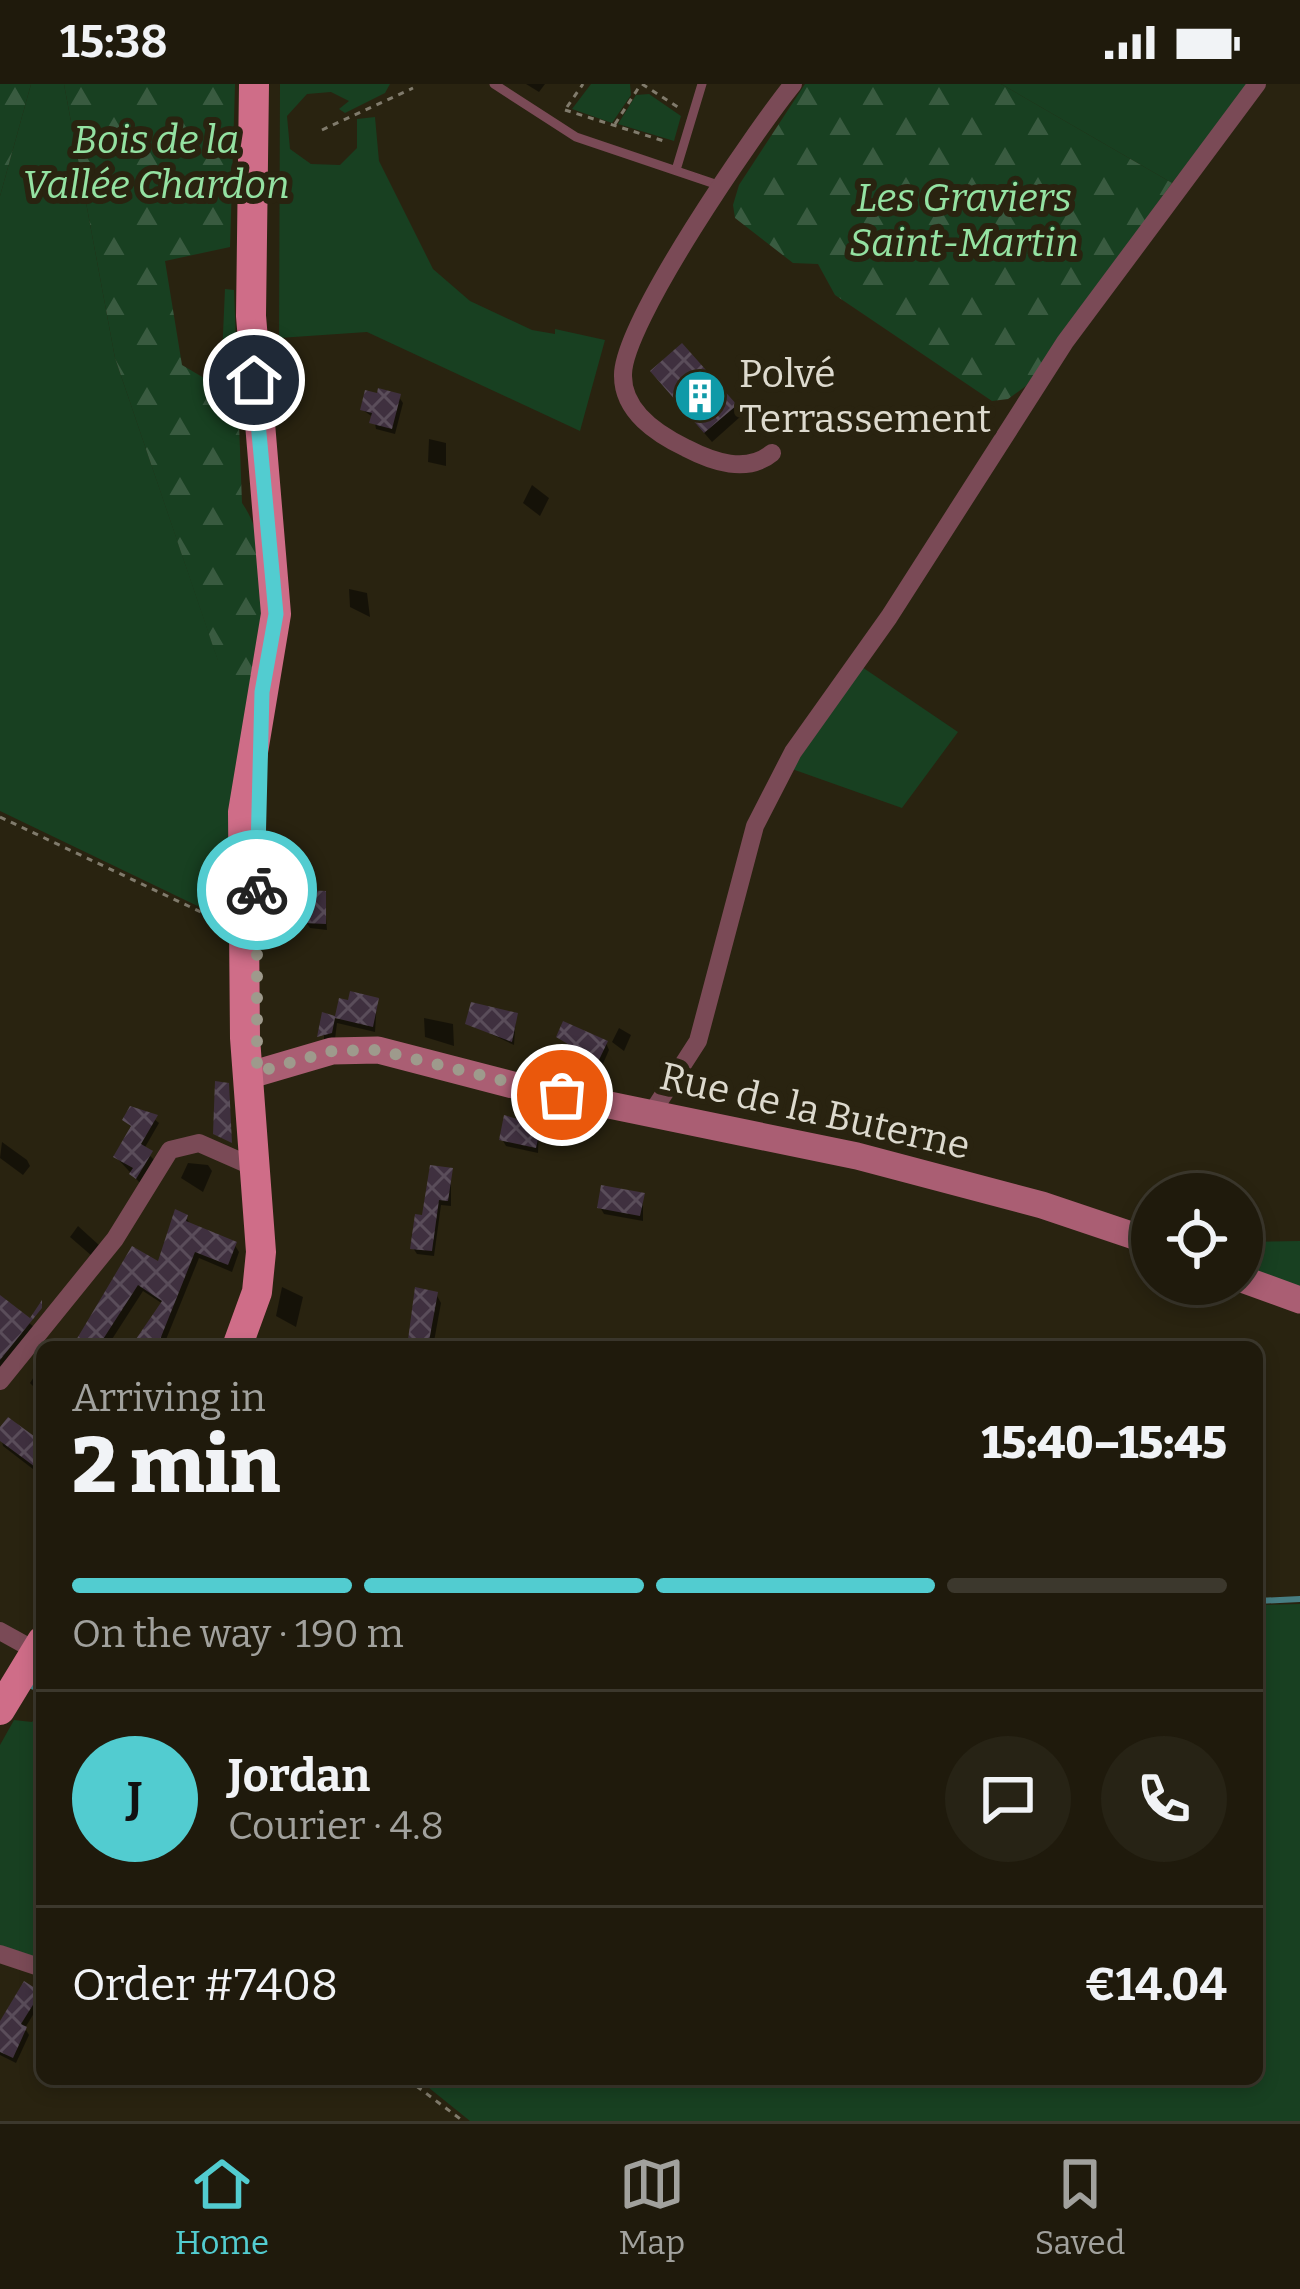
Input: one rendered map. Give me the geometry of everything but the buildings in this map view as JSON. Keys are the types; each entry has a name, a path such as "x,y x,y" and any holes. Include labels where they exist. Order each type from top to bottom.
{"main road":[{"path":"239,1341 260,1279 243,932 243,812 275,587 254,380 254,84"},
{"path":"252,1074 262,692"}],"street":[{"path":"772,453 750,465 700,455 643,420 622,380 624,361 643,313 721,186 793,84"},
{"path":"652,1114 686,1063 706,1018 755,826 793,752 889,617 1065,342 1257,84"},
{"name":"Rue de la Buterne","path":"252,1074 332,1051 378,1050 857,1156 1042,1204 1131,1235"},
{"path":"0,1381 115,1239 170,1150 194,1142 256,1168"},
{"path":"1263,1287 1300,1300"},
{"path":"0,1631 24,1673"},
{"path":"0,1954 36,1966"}],"lane":[{"path":"494,84 555,125 721,186"},
{"path":"676,170 703,84"}],"path":[{"path":"555,125 584,84"},
{"path":"614,125 642,84 694,117"},
{"path":"322,130 412,88"},
{"path":"565,110 684,148"},
{"path":"0,817 243,932"},
{"path":"415,2085 463,2121"}],"green space":[{"name":"Bois de la Vallée Chardon","path":"0,84 31,84 0,196"},
{"path":"31,84 64,84 115,358 218,660 254,678 237,925 0,811 0,196"},
{"name":"Bois de la Vallée Chardon","path":"64,84 235,84 230,247 165,261 182,365 204,378 221,381 225,289 234,290 242,503 258,542 263,588 254,678 238,683 218,661 115,358"},
{"path":"280,84 390,84 385,93 345,113 339,109 349,101 331,92 307,94 287,116 290,149 311,164 340,165 357,148 357,119 375,117 379,161 433,269 470,301 532,330 555,334 555,329 605,340 580,431 367,332 279,338"},
{"path":"591,84 630,84 631,95 612,123 572,109"},
{"name":"Les Graviers Saint-Martin","path":"805,84 1001,84 1172,183 1026,386 1008,399 992,401 835,295 818,264 793,263 735,218 739,185"},
{"path":"1001,84 1251,84 1172,183"},
{"path":"649,94 681,116 674,141 618,124 636,95"},
{"path":"862,667 958,732 902,808 792,769"},
{"path":"1300,1241 1300,1291 1263,1277 1263,1242"},
{"path":"1300,1604 1300,2121 470,2121 425,2085 1263,2085 1263,1605"},
{"path":"36,1717 36,1960 0,1947 0,1745 14,1720 32,1722"}],"waterway":[{"path":"1263,1601 1300,1599"},
{"path":"26,1684 36,1688"}],"way so far":[{"path":"257,890 257,1072 332,1051 378,1050 562,1095"}],"place":[{"name":"Polvé Terrassement","path":"700,396"}],"route":[{"path":"254,380 276,614 262,692 257,890"}]}
